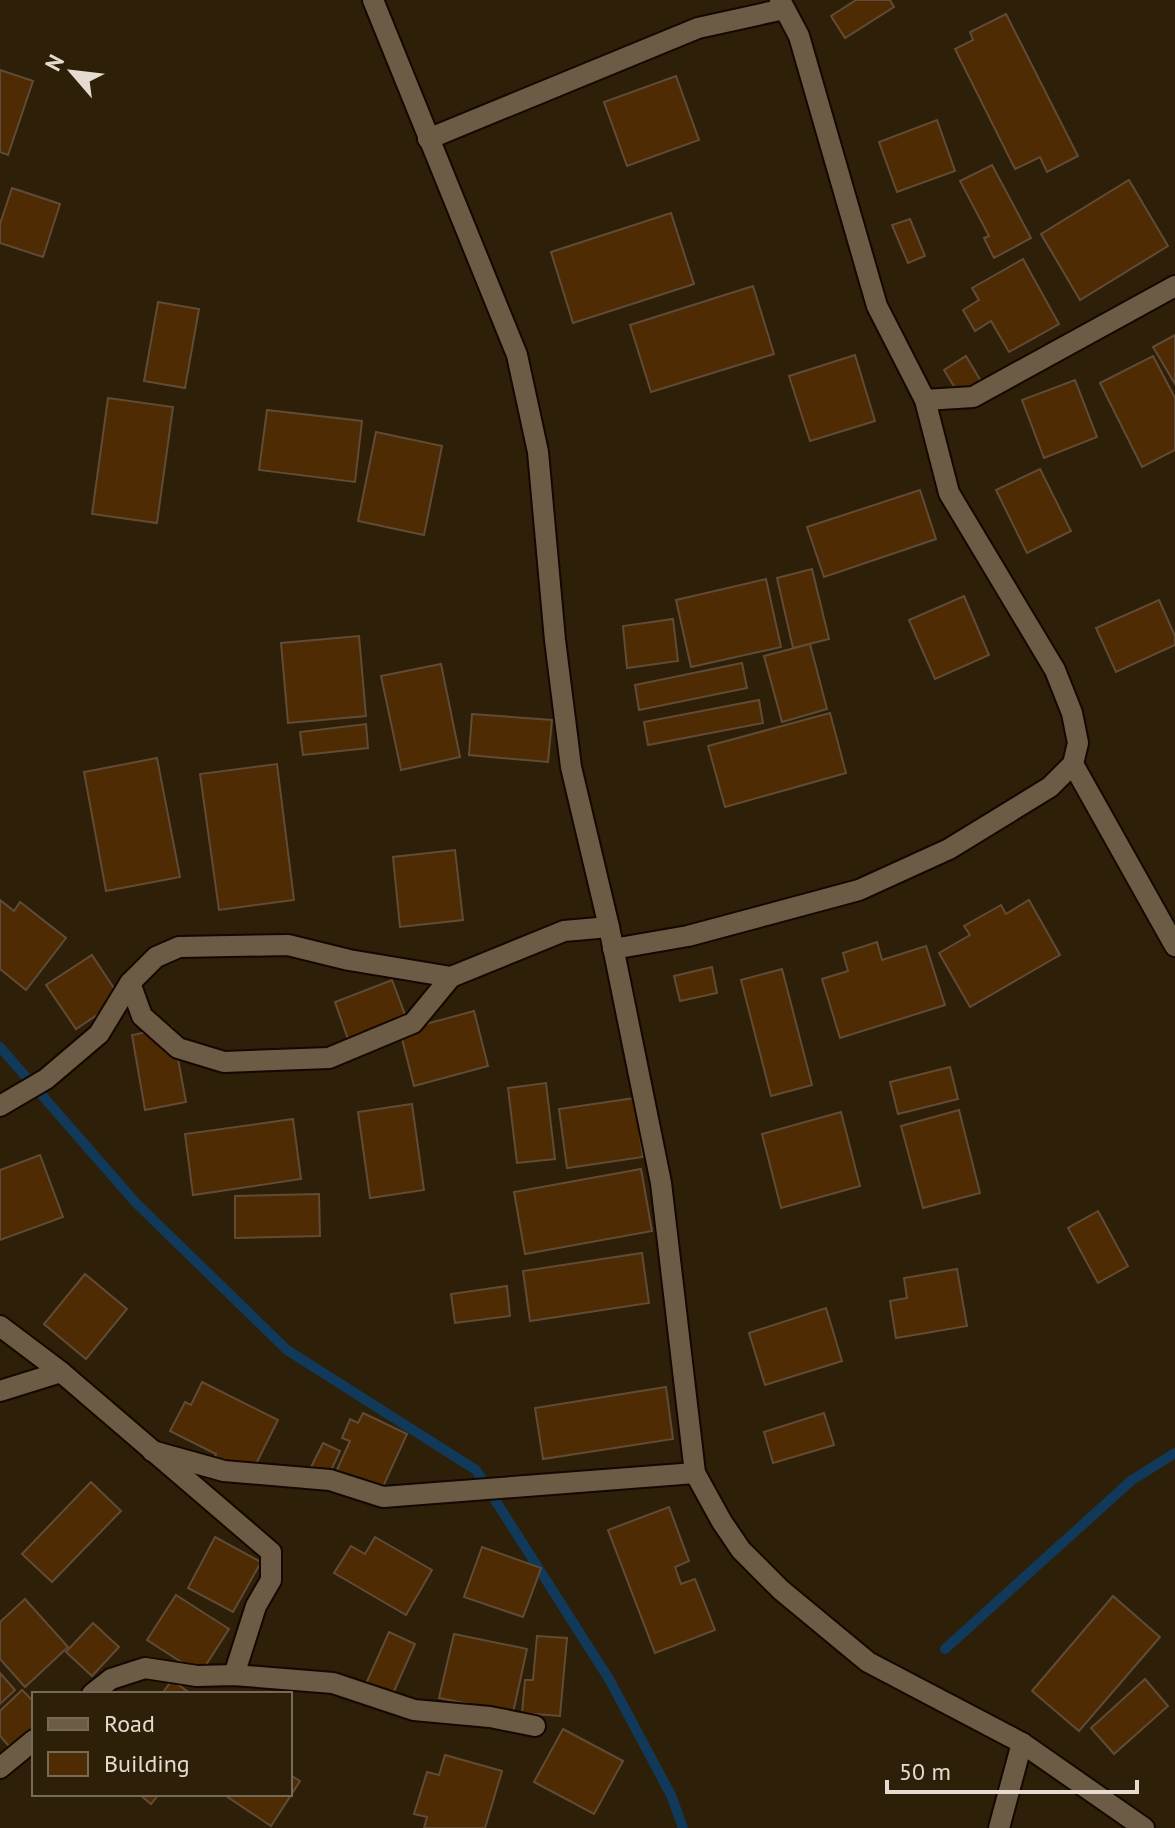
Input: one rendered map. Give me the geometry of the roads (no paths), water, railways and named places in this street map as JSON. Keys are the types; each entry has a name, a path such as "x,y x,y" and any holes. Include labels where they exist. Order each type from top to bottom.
{"street":[{"path":"373,0 517,355 538,452 555,640 571,767 609,927 661,1183 695,1473 741,1550 781,1590 868,1662 1022,1743 1144,1828"},
{"path":"428,139 698,28 782,4 799,36 877,306 925,400 949,493 1055,670 1072,713 1078,743 1073,764 1050,787 949,849 859,890 688,936 613,949"},
{"path":"925,400 973,397 1175,286"},
{"path":"1073,764 1175,946"},
{"path":"130,983 142,1016 178,1048 224,1062 329,1058 413,1023 451,977 564,931 609,927"},
{"path":"0,1106 46,1079 99,1034 130,983 156,957 179,947 288,945 349,960 451,977"},
{"path":"0,1326 61,1372 271,1552 271,1580 256,1606 234,1675"},
{"path":"0,1391 61,1372"},
{"path":"152,1451 224,1471 330,1480 383,1497 695,1473"},
{"path":"216,1507 224,1471"},
{"path":"95,1692 111,1679 145,1668 197,1676 234,1675 333,1683 414,1710 490,1717 535,1726"},
{"path":"0,1768 32,1742"},
{"path":"999,1828 1022,1743"}],"waterway":[{"path":"0,1047 135,1202 287,1350 476,1470 609,1679 671,1795 683,1828"},
{"path":"945,1649 1132,1480 1175,1453"}]}
